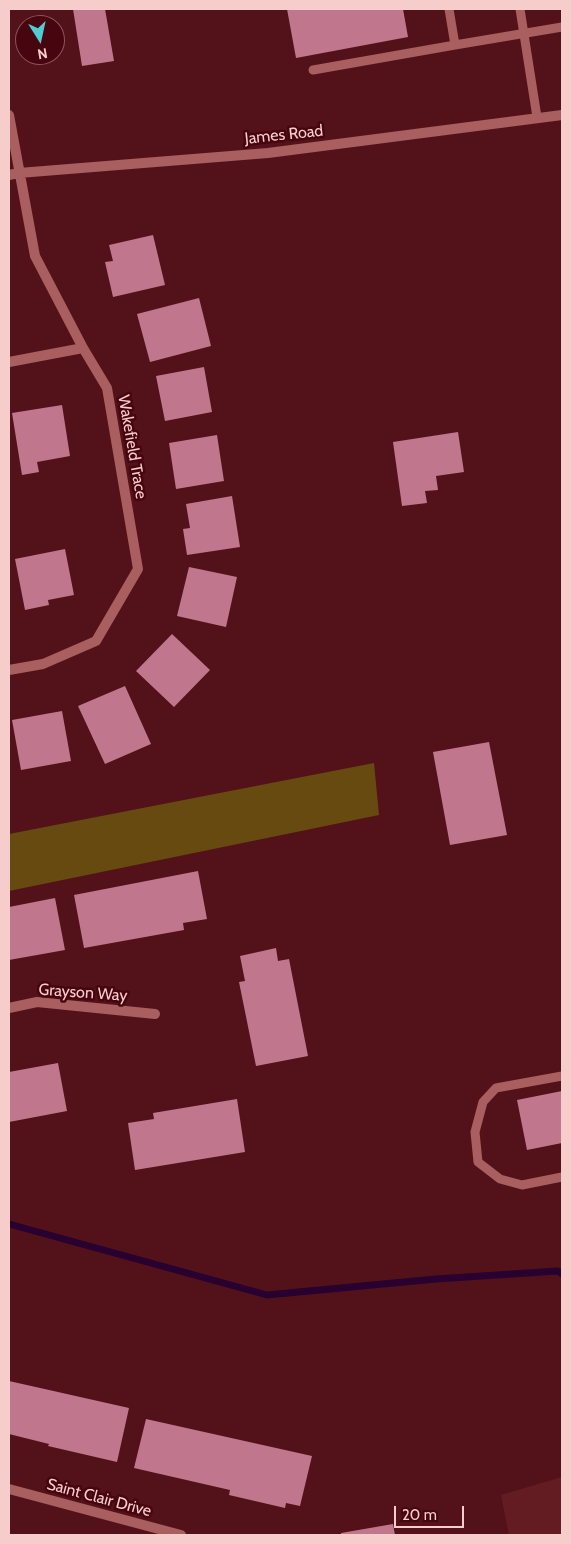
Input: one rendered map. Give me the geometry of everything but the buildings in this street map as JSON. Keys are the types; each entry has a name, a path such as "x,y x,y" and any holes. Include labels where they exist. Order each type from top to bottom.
{"street":[{"name":"James Road","path":"14,174 268,153 562,114"},
{"name":"Wakefield Trace","path":"9,115 14,174 35,256 106,388 138,569 96,640 43,664 9,670"},
{"path":"9,362 83,348"},
{"name":"Grayson Way","path":"9,1008 36,1002 155,1014"},
{"name":"Saint Clair Drive","path":"9,1490 181,1535"}],"lane":[{"path":"449,9 456,45"},
{"path":"520,9 537,117"},
{"path":"313,70 562,27"},
{"path":"562,1076 496,1088 483,1102 475,1132 478,1162 500,1179 522,1185 562,1177"}],"shaded area":[{"path":"374,763 379,815 9,891 9,834"},
{"path":"562,1477 562,1535 509,1535 501,1495"}],"waterway":[{"path":"9,1224 267,1295 436,1279 558,1271 562,1274"}]}
